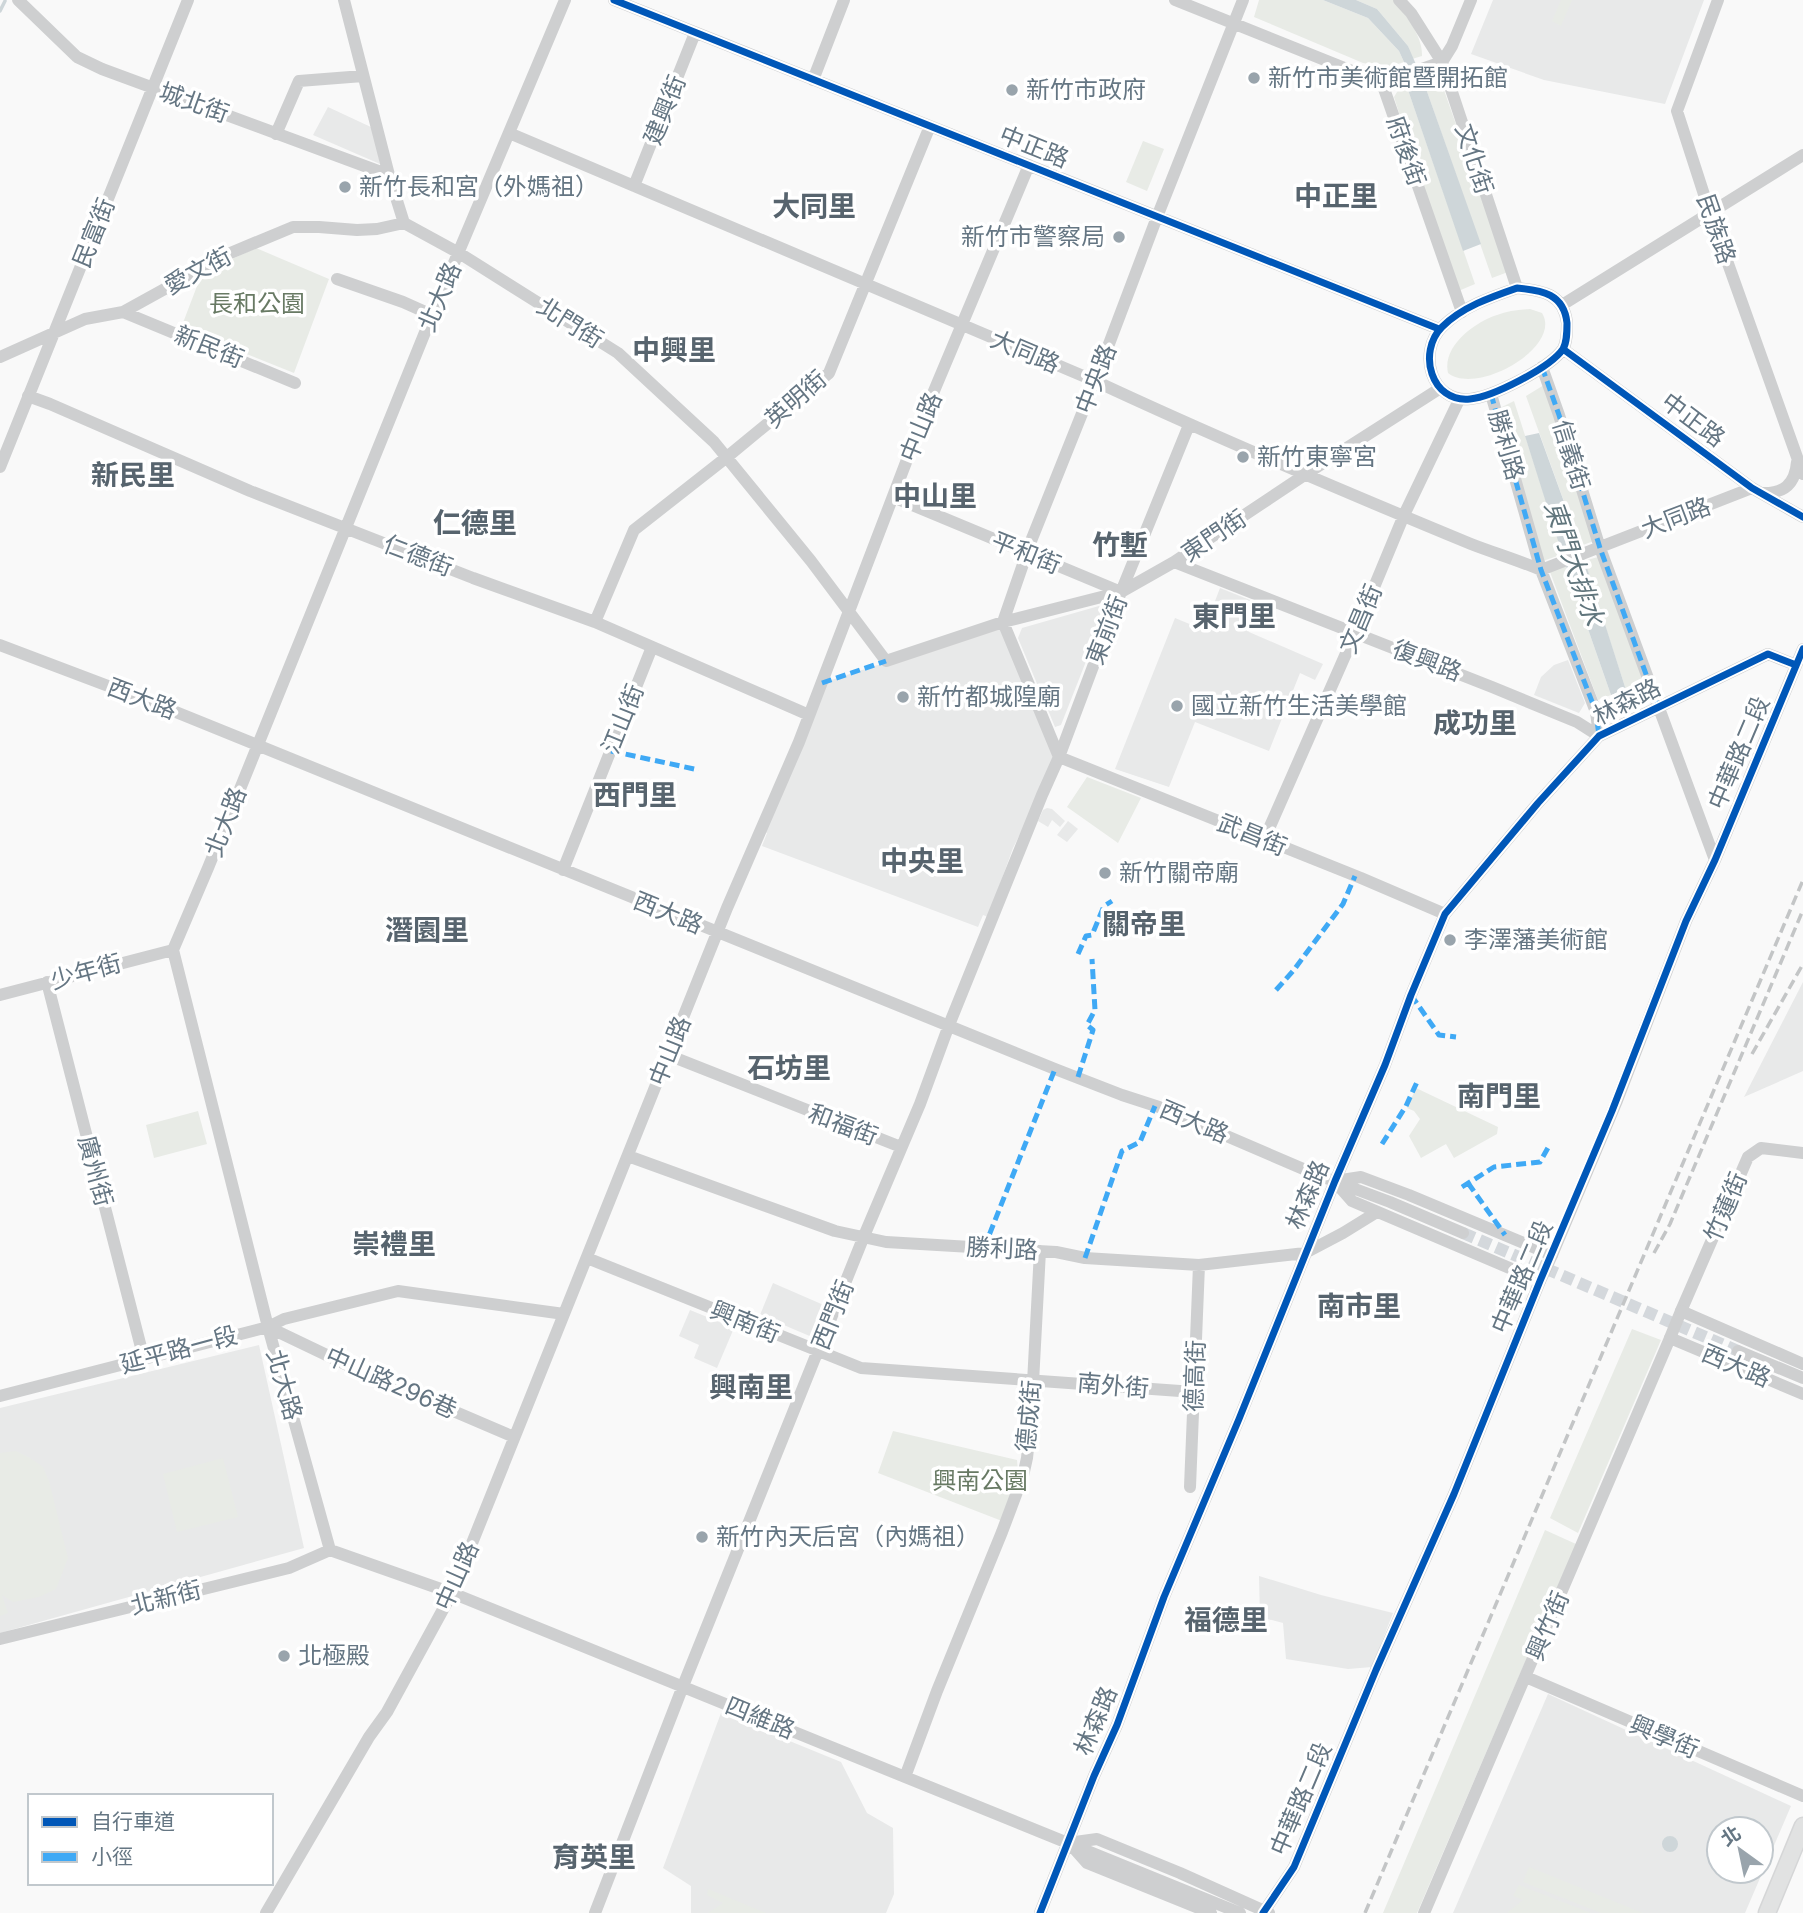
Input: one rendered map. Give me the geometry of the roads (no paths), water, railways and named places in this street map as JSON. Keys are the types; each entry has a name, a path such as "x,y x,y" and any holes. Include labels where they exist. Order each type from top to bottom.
{"main road":[{"path":"1767,1913 1803,1826"}],"street":[{"name":"城北街","path":"18,0 77,57 102,69 388,175"},
{"name":"民富街","path":"0,467 188,0"},
{"path":"344,0 388,175 404,223"},
{"name":"北大路","path":"330,1550 268,1327 173,950 432,315 565,0"},
{"name":"中正路","path":"614,0 1439,329"},
{"path":"813,80 844,0"},
{"name":"府後街","path":"1175,0 1382,83 1461,312"},
{"name":"中央路","path":"1003,622 1026,554 1243,0"},
{"name":"文化街","path":"1399,0 1411,13 1442,62 1517,288"},
{"path":"1382,83 1442,62 1452,46 1471,0"},
{"name":"民族路","path":"1718,0 1676,111 1803,474"},
{"name":"建興街","path":"634,186 695,33"},
{"path":"276,134 299,81 363,76"},
{"name":"英明街","path":"595,622 634,530 829,373 930,126"},
{"name":"大同路","path":"509,133 963,325 1189,425 1472,544 1541,570 1756,490"},
{"path":"1562,304 1803,155"},
{"name":"中山路","path":"266,1913 369,1737 387,1712 452,1593 668,1055 809,715 926,410 1029,165"},
{"name":"愛文街","path":"0,357 85,320 123,312 228,254 293,227 357,230 404,223"},
{"name":"北門街","path":"404,223 459,253 618,353 714,442 849,611 886,662"},
{"path":"337,279 432,315"},
{"path":"1517,288 1542,292 1562,304 1567,330 1563,349 1542,367 1516,383 1473,399 1459,400 1439,389 1429,366 1429,354 1439,329 1461,312 1493,296 1517,288"},
{"name":"新民街","path":"123,312 295,383"},
{"name":"中正路","path":"1563,349 1756,490 1803,517"},
{"name":"信義街","path":"1542,367 1600,548 1715,860"},
{"name":"東門街","path":"886,662 1003,622 1121,592 1174,562 1439,389"},
{"name":"勝利路","path":"1491,394 1541,570 1596,712 1599,736"},
{"name":"仁德街","path":"29,396 250,491 473,578 595,622 809,715"},
{"name":"文昌街","path":"1264,840 1404,515 1459,400"},
{"name":"東前街","path":"1059,757 1121,592 1189,425"},
{"path":"1756,490 1773,494 1786,486 1796,474 1797,458"},
{"name":"平和街","path":"892,497 1121,592"},
{"name":"復興路","path":"1174,562 1577,722 1599,736"},
{"path":"1003,622 1059,757"},
{"name":"西大路","path":"0,645 173,711 718,933 1122,1095 1159,1107 1463,1233"},
{"name":"江山街","path":"563,870 652,646"},
{"name":"中華路二段","path":"1265,1912 1294,1867 1376,1670 1454,1494 1616,1103 1686,921 1715,860 1803,649"},
{"name":"林森路","path":"1040,1913 1117,1725 1164,1597 1445,914 1538,803 1599,736 1768,654 1796,665"},
{"name":"武昌街","path":"1059,757 1445,914"},
{"name":"西門街","path":"595,1913 682,1686 1059,757"},
{"name":"少年街","path":"0,995 173,950"},
{"name":"廣州街","path":"47,982 144,1359"},
{"name":"和福街","path":"668,1055 901,1147"},
{"name":"竹蓮街","path":"1670,1338 1748,1157 1761,1148 1803,1153"},
{"name":"勝利路","path":"628,1156 835,1231 886,1242 1040,1251 1085,1258 1199,1265 1305,1253 1377,1212"},
{"name":"西大路","path":"1335,1181 1361,1177 1552,1255"},
{"name":"西大路","path":"1335,1181 1352,1200 1540,1281"},
{"name":"德成街","path":"905,1777 1023,1476 1031,1420 1040,1251"},
{"name":"興南街","path":"587,1258 861,1368 1033,1380"},
{"name":"德高街","path":"1190,1487 1199,1265"},
{"name":"延平路一段","path":"0,1396 268,1327 284,1319 398,1290 564,1314"},
{"name":"西大路","path":"1681,1311 1803,1364"},
{"name":"中山路296巷","path":"268,1327 362,1372 514,1437"},
{"name":"西大路","path":"1670,1338 1803,1394"},
{"name":"興竹街","path":"1424,1913 1670,1338"},
{"name":"西大路","path":"1738,1350 1803,1378"},
{"name":"南外街","path":"1033,1380 1194,1392"},
{"path":"330,1550 452,1593"},
{"name":"北新街","path":"0,1639 289,1568 330,1550"},
{"name":"四維路","path":"452,1593 1240,1913"},
{"name":"興學街","path":"1526,1677 1803,1796"},
{"name":"四維路","path":"1068,1843 1097,1839 1265,1912"},
{"name":"四維路","path":"1068,1843 1087,1863 1211,1913"}],"water":[{"path":"1323,0 1356,0 1377,9 1408,46 1424,83 1481,244 1463,251 1407,87 1404,62 1399,51 1368,18"},
{"name":"東門大排水","path":"1539,433 1580,546 1626,690 1611,695 1525,436"},
{"path":"1667,1836 1673,1836 1678,1844 1676,1850 1667,1852 1662,1847 1662,1841"}],"waterway":[{"path":"0,11 5,1"}],"tunnel":[{"path":"1463,1233 1738,1351"}],"railway":[{"path":"1365,1913 1803,880"},
{"path":"1654,1253 1670,1224 1803,910"},
{"path":"1752,1054 1803,964"}],"place":[{"name":"新竹市美術館暨開拓館","path":"1254,78"},
{"name":"新竹市政府","path":"1012,90"},
{"name":"新竹長和宮（外媽祖）","path":"345,187"},
{"name":"新竹市警察局","path":"1119,237"},
{"name":"新竹東寧宮","path":"1243,457"},
{"name":"新竹都城隍廟","path":"903,697"},
{"name":"國立新竹生活美學館","path":"1177,706"},
{"name":"新竹關帝廟","path":"1105,873"},
{"name":"李澤藩美術館","path":"1450,940"},
{"name":"新竹內天后宮（內媽祖）","path":"702,1537"},
{"name":"北極殿","path":"284,1656"}],"district":[{"name":"中正里","path":"1336,196"},
{"name":"大同里","path":"814,206"},
{"name":"中興里","path":"674,350"},
{"name":"新民里","path":"133,475"},
{"name":"中山里","path":"935,496"},
{"name":"仁德里","path":"475,523"},
{"name":"竹塹","path":"1120,545"},
{"name":"東門里","path":"1234,616"},
{"name":"成功里","path":"1475,723"},
{"name":"西門里","path":"635,795"},
{"name":"中央里","path":"922,861"},
{"name":"關帝里","path":"1144,924"},
{"name":"潛園里","path":"427,930"},
{"name":"石坊里","path":"789,1068"},
{"name":"南門里","path":"1499,1096"},
{"name":"崇禮里","path":"394,1244"},
{"name":"南市里","path":"1359,1306"},
{"name":"興南里","path":"751,1387"},
{"name":"福德里","path":"1226,1620"},
{"name":"育英里","path":"594,1857"}],"park label":[{"name":"長和公園","path":"257,304"},
{"name":"興南公園","path":"980,1481"}]}
